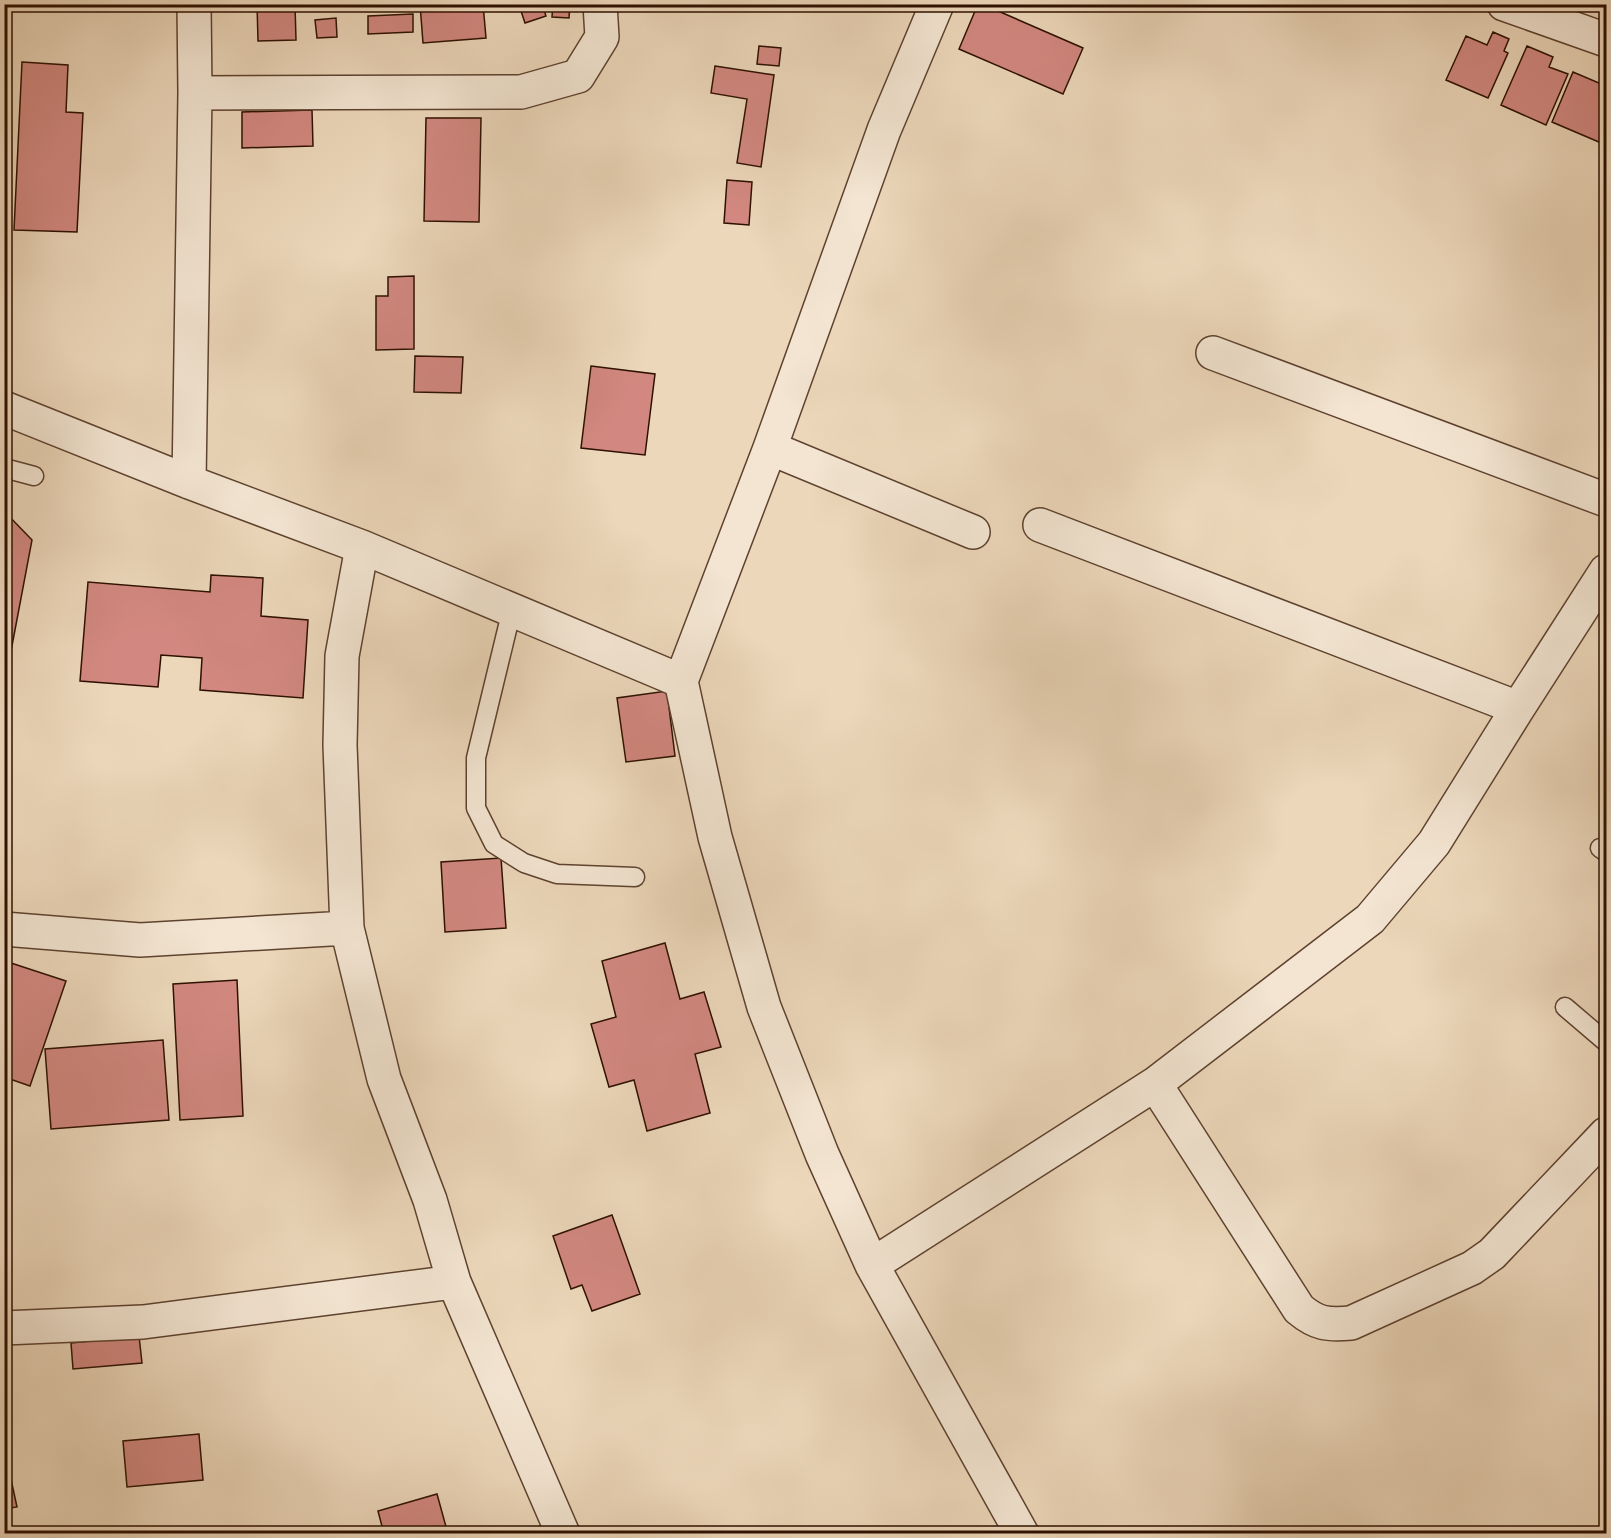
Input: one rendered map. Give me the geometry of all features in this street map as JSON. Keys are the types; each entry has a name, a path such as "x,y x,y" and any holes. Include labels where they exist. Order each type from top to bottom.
{"street":[{"path":"189,482 195,93 194,4"},
{"path":"195,93 521,92 578,76 603,37 600,4"},
{"path":"937,4 884,130 770,448 681,681 715,837 764,1007 822,1154 872,1265 1022,1533"},
{"path":"1504,4 1606,40"},
{"path":"1213,353 1606,500"},
{"path":"4,408 189,482 362,547 681,681"},
{"path":"770,448 973,532"},
{"path":"1040,525 1518,708"},
{"path":"362,547 342,656 340,745 347,928 384,1079 430,1200 454,1282 563,1533"},
{"path":"872,1265 1155,1084 1370,919 1434,843 1606,571"},
{"path":"4,929 140,940 347,928"},
{"path":"1155,1084 1299,1309 1312,1319 1330,1324 1351,1323 1472,1268 1492,1254 1606,1134"},
{"path":"4,1328 142,1322 454,1282"}],"lane":[{"path":"4,468 34,476"},
{"path":"512,609 476,758 476,808 494,844 524,863 557,874 634,877"},
{"path":"1564,1008 1606,1042"}],"building":[{"path":"257,4 295,4 296,40 258,41"},
{"path":"371,4 413,4 413,9 372,11"},
{"path":"420,4 483,4 486,38 423,43"},
{"path":"542,4 546,16 525,23 519,5"},
{"path":"553,4 570,4 569,18 552,17"},
{"path":"978,4 1083,48 1063,94 959,49"},
{"path":"413,14 413,32 368,34 368,16"},
{"path":"336,18 337,37 317,38 315,20"},
{"path":"1493,32 1509,39 1504,51 1508,53 1488,98 1446,80 1466,36 1487,45"},
{"path":"759,46 781,48 779,66 757,64"},
{"path":"1527,46 1553,57 1549,67 1568,74 1546,125 1501,105"},
{"path":"22,62 68,65 66,112 83,113 77,232 14,230"},
{"path":"715,66 774,75 761,167 737,163 747,99 711,93"},
{"path":"1573,72 1606,86 1606,145 1552,122"},
{"path":"312,110 313,146 242,148 242,112"},
{"path":"426,118 481,118 479,222 424,221"},
{"path":"727,180 752,182 749,225 724,223"},
{"path":"414,276 414,349 376,350 376,296 388,296 388,277"},
{"path":"415,356 463,357 461,393 414,392"},
{"path":"591,366 655,374 645,455 581,448"},
{"path":"4,511 32,540 8,667 4,666"},
{"path":"211,575 263,578 261,616 308,620 303,698 200,690 202,658 161,655 158,687 80,681 88,582 210,592"},
{"path":"667,691 675,756 626,762 617,698"},
{"path":"501,858 506,928 445,932 441,862"},
{"path":"665,943 680,999 704,992 721,1047 695,1054 710,1113 647,1131 634,1080 609,1087 591,1024 616,1017 602,961"},
{"path":"11,963 66,981 30,1086 4,1077 4,980"},
{"path":"237,980 243,1116 180,1120 173,984"},
{"path":"163,1040 169,1120 51,1129 45,1049"},
{"path":"612,1215 640,1294 592,1311 582,1285 571,1289 553,1236"},
{"path":"139,1336 142,1363 73,1369 71,1343"},
{"path":"199,1434 203,1480 127,1487 123,1441"},
{"path":"4,1447 17,1507 4,1509"},
{"path":"437,1494 448,1534 384,1534 378,1511"}]}
